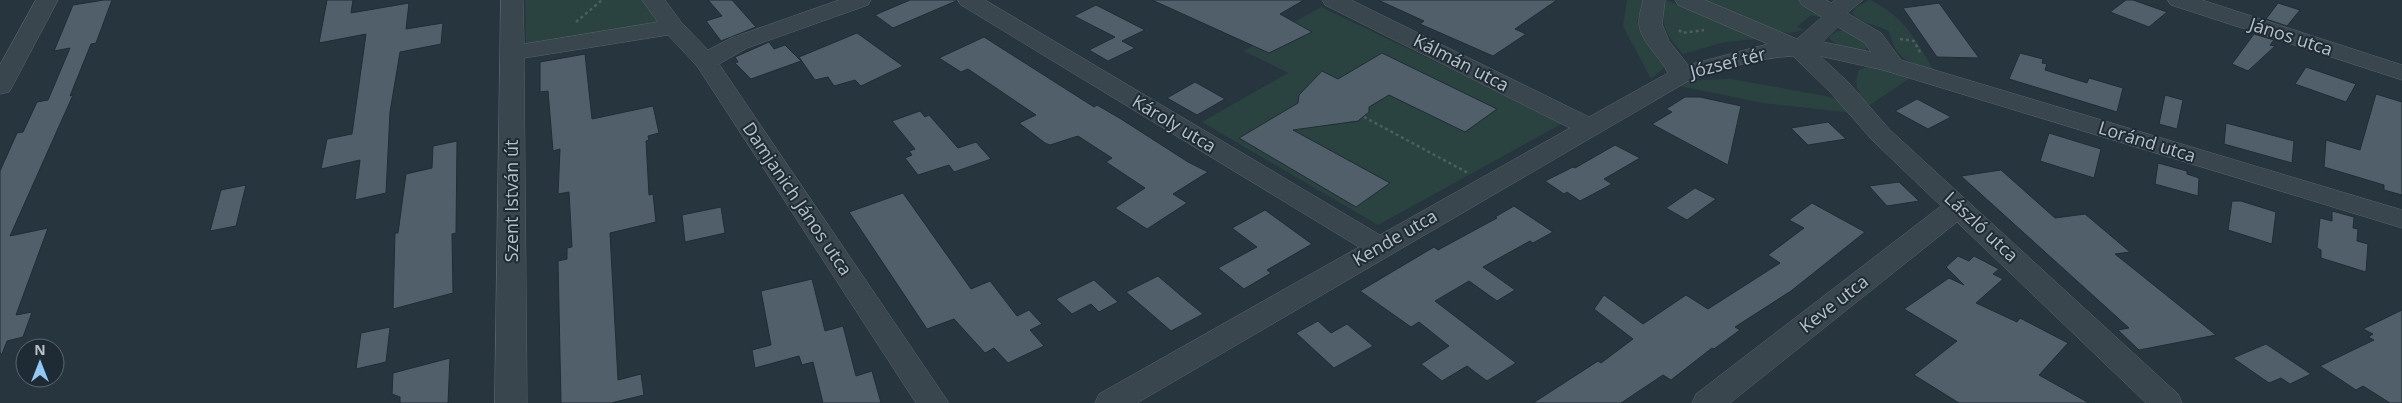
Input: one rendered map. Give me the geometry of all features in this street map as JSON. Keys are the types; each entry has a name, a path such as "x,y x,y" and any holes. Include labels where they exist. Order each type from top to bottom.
{"street":[{"path":"0,87 47,0"},
{"name":"Szent István út","path":"511,403 512,0"},
{"name":"Damjanich János utca","path":"653,0 678,32 706,62 933,403"},
{"path":"706,62 739,43 860,0"},
{"name":"Károly utca","path":"969,0 1379,247"},
{"name":"Kálmán utca","path":"1333,0 1384,31 1588,127"},
{"name":"József tér","path":"1654,0 1650,24 1658,43 1674,61 1681,76 1713,64 1747,56 1799,48 1851,54 1892,65"},
{"name":"József tér","path":"1686,0 1799,48"},
{"path":"1810,0 1843,7 1872,38 1892,65"},
{"name":"János utca","path":"2179,0 2402,74"},
{"name":"József tér","path":"1799,48 1829,24 1843,7"},
{"path":"512,52 678,32 705,42 739,43"},
{"name":"László utca","path":"1799,48 1840,88 1881,135 1959,206 2166,403"},
{"name":"Loránd utca","path":"1892,65 2402,219"},
{"name":"Kende utca","path":"1111,403 1588,127 1681,76"},
{"name":"Keve utca","path":"1708,403 1959,206"}],"path":[{"path":"1914,41 1920,51"},
{"path":"1364,117 1475,176"}],"green space":[{"path":"525,0 650,0 660,18 656,24 526,45"},
{"path":"1627,0 1645,0 1637,21 1666,66 1651,79 1623,26"},
{"path":"1666,0 1757,39 1725,42 1683,54 1669,36 1664,23 1663,16"},
{"path":"1703,0 1804,0 1823,14 1821,18 1811,15 1797,27 1805,30 1789,33 1777,31"},
{"path":"1870,0 1892,13 1900,21 1915,39 1934,71 1904,59 1895,48 1889,31 1864,22 1852,13 1856,7"},
{"path":"1321,7 1563,123 1378,225 1202,122 1288,73 1244,51"},
{"path":"1845,30 1855,33 1868,46 1865,50 1846,48 1837,45 1830,39 1830,36 1837,31"},
{"path":"1868,67 1884,68 1913,76 1865,108 1858,89 1857,75 1859,70"},
{"path":"1731,79 1826,96 1843,102 1853,113 1763,103 1674,85 1691,80"}],"building":[{"path":"112,0 96,43 91,44 70,96 73,95 10,236 48,228 16,315 32,312 23,337 7,341 2,354 0,353 0,171 17,133 23,132 37,102 48,100 70,48 54,51 73,5"},
{"path":"327,0 353,0 351,13 409,3 406,29 443,23 441,44 400,52 390,112 386,193 355,200 360,160 321,169 327,139 352,134 366,34 319,43"},
{"path":"708,0 732,0 756,27 721,41 706,21 722,16"},
{"path":"910,0 956,1 893,28 875,15"},
{"path":"1152,0 1304,0 1280,14 1312,32 1269,53"},
{"path":"1378,0 1557,0 1515,29 1526,34 1493,56 1420,24 1424,21"},
{"path":"2126,0 2133,0 2167,12 2149,27 2110,12"},
{"path":"1939,3 1979,58 1937,57 1903,8"},
{"path":"2278,3 2300,10 2287,26 2266,19"},
{"path":"1096,5 1145,30 1122,41 1135,48 1108,61 1089,50 1115,37 1074,16"},
{"path":"857,33 903,66 861,86 855,80 834,86 828,77 815,80 799,57"},
{"path":"2254,34 2274,40 2270,45 2275,46 2248,71 2232,64"},
{"path":"984,37 1094,107 1097,105 1188,162 1208,172 1173,194 1187,203 1147,229 1115,208 1145,188 1106,162 1112,158 1078,136 1050,145 1045,143 1019,123 1036,115 968,69 961,72 939,58"},
{"path":"769,42 774,49 785,45 801,61 751,79 735,63 738,62 735,57"},
{"path":"1382,53 1497,109 1465,132 1389,95 1369,107 1369,112 1358,121 1293,130 1390,183 1356,207 1239,138 1298,103 1299,95 1322,71 1338,79"},
{"path":"2020,53 2043,59 2042,63 2047,64 2045,70 2087,83 2089,78 2123,88 2117,112 2009,79"},
{"path":"585,54 592,119 653,106 659,133 648,136 649,140 646,141 649,195 653,194 656,222 610,233 618,380 641,374 644,395 611,403 561,403 558,261 567,259 567,248 572,247 569,192 558,194 560,149 553,151 548,91 540,92 540,62"},
{"path":"2306,67 2356,84 2346,102 2295,84"},
{"path":"1195,82 1225,99 1197,115 1167,98"},
{"path":"2376,94 2402,102 2402,195 2384,190 2384,185 2324,167 2326,140 2360,150"},
{"path":"2165,95 2183,100 2177,129 2159,124"},
{"path":"1685,97 1700,97 1741,106 1728,165 1652,124 1672,112 1666,109"},
{"path":"1917,99 1951,117 1928,129 1895,111"},
{"path":"920,111 925,117 929,115 958,148 976,142 991,159 954,172 949,165 918,175 905,158 912,155 909,151 915,149 892,121"},
{"path":"1828,122 1846,139 1808,145 1791,128"},
{"path":"2226,123 2294,141 2292,163 2224,144"},
{"path":"2049,133 2101,149 2094,178 2040,161"},
{"path":"457,141 456,233 452,234 453,293 393,309 395,233 398,233 406,174 432,168 433,146"},
{"path":"1615,145 1640,158 1604,179 1612,184 1580,201 1567,192 1564,194 1545,181 1573,167 1575,168"},
{"path":"2158,163 2187,171 2187,174 2199,178 2198,196 2155,184"},
{"path":"2001,170 2055,218 2085,214 2130,252 2115,254 2216,335 2139,350 2118,330 2129,328 1961,176"},
{"path":"1899,182 1919,201 1887,206 1869,186"},
{"path":"246,185 236,226 210,231 221,190"},
{"path":"1695,188 1716,199 1687,220 1666,208"},
{"path":"903,193 971,289 990,281 1017,316 1029,310 1042,324 1030,330 1044,346 1008,363 994,348 985,353 954,319 927,329 849,212"},
{"path":"2232,201 2241,201 2276,212 2272,244 2228,230"},
{"path":"1812,203 1865,232 1791,291 1735,327 1740,330 1714,349 1712,348 1671,380 1663,375 1621,403 1533,403 1598,361 1601,363 1633,339 1594,309 1604,295 1643,324 1686,295 1708,309 1780,263 1768,255 1804,228 1789,220"},
{"path":"1514,206 1553,232 1533,243 1530,241 1483,267 1515,290 1497,301 1469,281 1435,301 1516,363 1487,381 1467,366 1442,381 1421,364 1449,346 1419,322 1411,327 1360,291 1434,247 1438,250 1497,218 1495,217"},
{"path":"721,207 725,233 685,242 682,215"},
{"path":"1265,210 1312,244 1267,270 1271,273 1244,289 1218,268 1257,247 1232,228"},
{"path":"2332,211 2354,217 2353,228 2358,229 2357,241 2368,244 2366,272 2321,258 2321,250 2317,248 2320,218 2332,221"},
{"path":"1958,256 1969,261 1974,256 1999,269 1993,274 2003,279 1976,303 2017,322 2020,318 2068,343 2039,375 2089,403 1959,403 1914,375 1957,341 1904,309 1949,278 1964,285 1946,267"},
{"path":"1158,276 1203,314 1171,331 1126,292"},
{"path":"812,279 825,331 843,326 856,376 872,371 881,403 823,403 813,362 802,365 799,356 755,368 752,350 771,345 761,291"},
{"path":"1094,280 1118,302 1099,312 1091,304 1072,314 1056,299"},
{"path":"2402,310 2402,403 2390,403 2363,386 2356,390 2320,366 2374,340 2368,337 2373,334 2363,329"},
{"path":"1318,321 1331,333 1347,324 1373,346 1334,368 1296,333"},
{"path":"390,327 386,362 356,369 361,333"},
{"path":"2266,344 2311,374 2290,384 2281,378 2269,383 2233,358"},
{"path":"450,358 448,403 400,403 400,397 392,394 393,373"}]}
